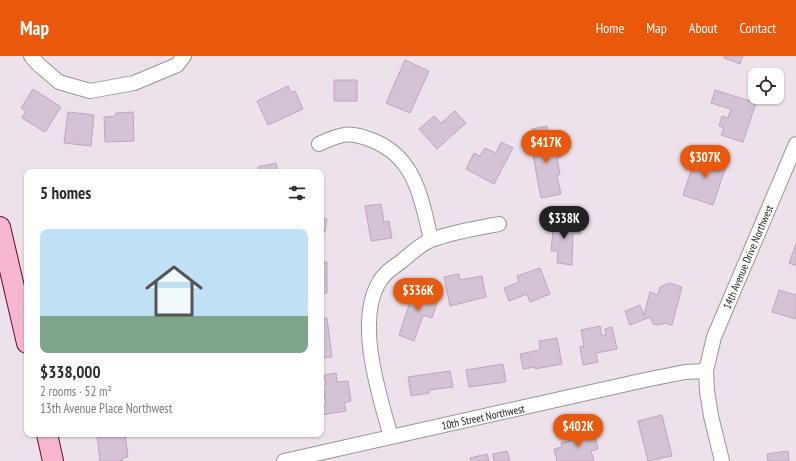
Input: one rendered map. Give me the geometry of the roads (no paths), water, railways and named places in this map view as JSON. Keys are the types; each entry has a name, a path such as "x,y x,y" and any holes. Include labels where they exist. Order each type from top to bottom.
{"main road":[{"path":"0,227 24,330"},
{"path":"48,437 53,461"}],"street":[{"path":"31,56 59,82 90,91 134,83 177,65 184,56"},
{"path":"319,144 338,135 357,134 384,144 397,155 408,167 415,180 420,193 431,240"},
{"name":"14th Avenue Drive Northwest","path":"722,461 711,416 707,391 706,371 714,337 796,144"},
{"path":"391,437 381,401 370,348 368,322 371,298 378,282 387,273 431,240 499,224"},
{"name":"10th Street Northwest","path":"284,461 645,380 685,372 706,371"}]}
